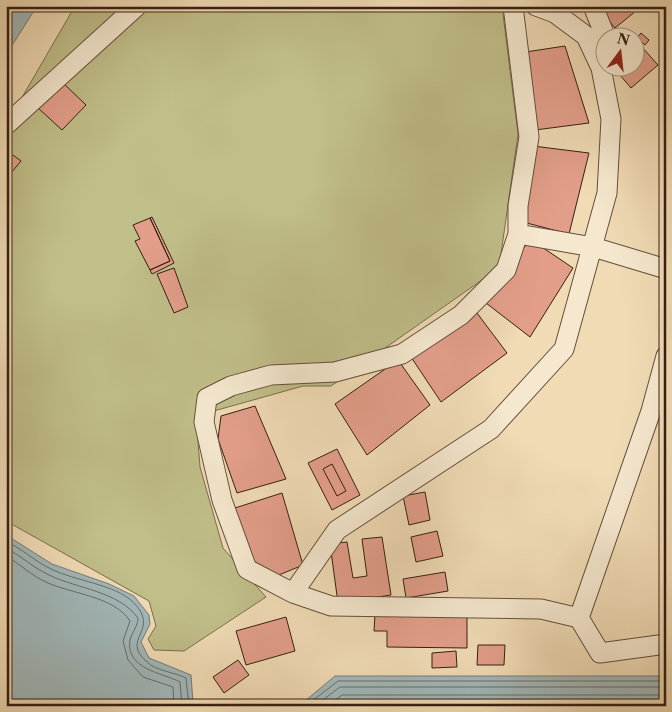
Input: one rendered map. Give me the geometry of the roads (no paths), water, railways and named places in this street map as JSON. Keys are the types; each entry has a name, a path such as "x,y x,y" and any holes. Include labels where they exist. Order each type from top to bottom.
{"lane":[{"path":"6,125 136,6"},
{"path":"513,6 529,137 518,206 518,234 506,270 462,315 402,354 336,372 271,375 231,386 207,398 204,422 222,500 247,569 293,593 331,606 542,608 579,618 600,653 666,644"},
{"path":"536,6 555,13 586,36 594,48"},
{"path":"593,6 602,28"},
{"path":"293,593 337,530 491,430 564,349 607,194 612,119 606,78"},
{"path":"518,234 593,247 666,269"},
{"path":"579,618 651,411 666,356"}],"water":[{"path":"6,6 37,6 6,55"},
{"path":"6,535 52,564 109,584 134,596 149,615 150,624 141,642 149,658 191,675 193,703 199,706 6,706"},
{"path":"335,676 666,676 666,706 299,706"}]}
